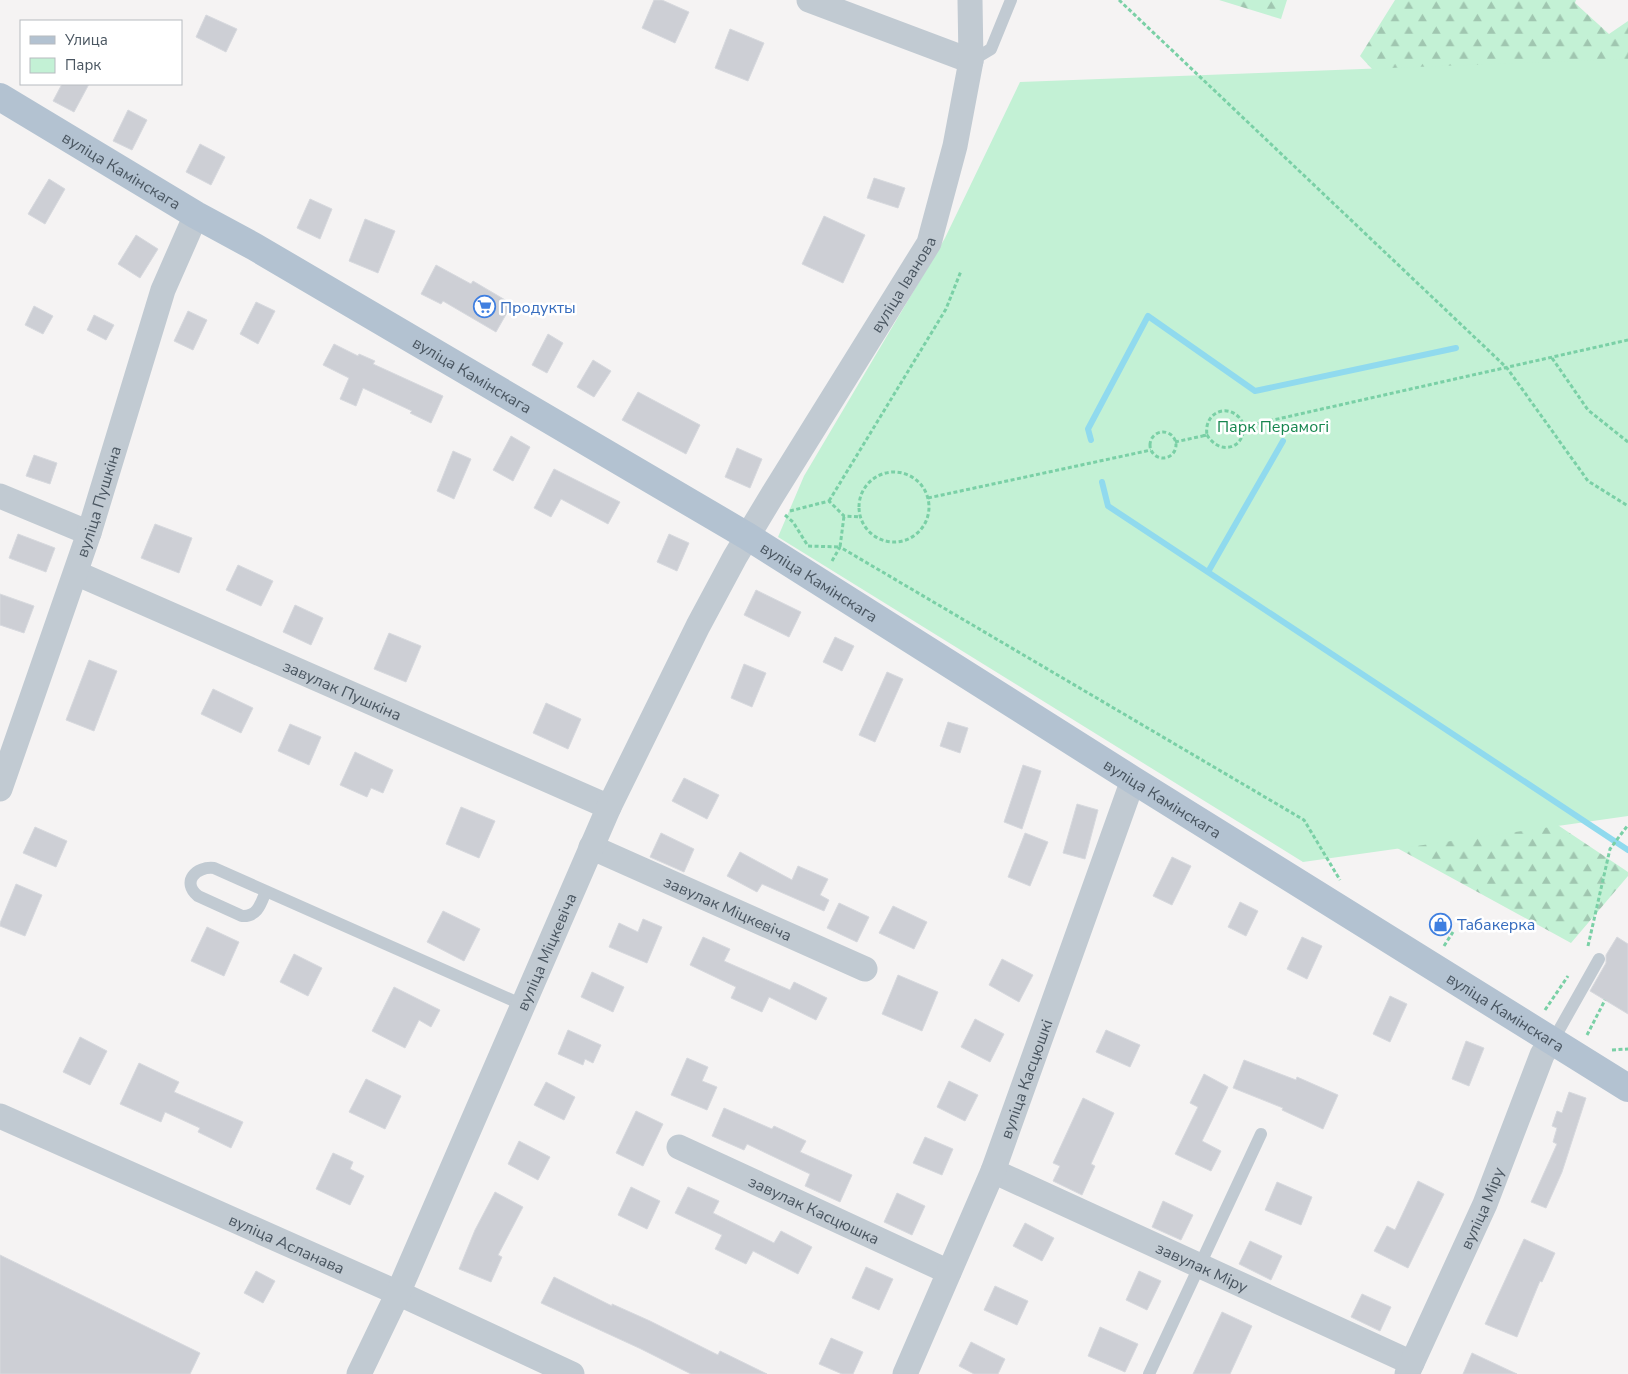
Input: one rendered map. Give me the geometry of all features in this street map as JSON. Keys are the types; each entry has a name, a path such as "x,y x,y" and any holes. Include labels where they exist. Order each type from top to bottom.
{"main road":[{"name":"вуліца Камінскага","path":"0,97 196,215 255,247 747,536 1133,780 1628,1088"}],"street":[{"path":"809,0 971,61"},
{"name":"вуліца Іванова","path":"747,536 929,243 955,146 971,61 970,0"},
{"name":"вуліца Пушкіна","path":"0,789 89,533 163,290 196,215"},
{"path":"0,496 89,533"},
{"name":"вуліца Міцкевіча","path":"359,1374 398,1293 609,807 698,626 747,536"},
{"name":"завулак Пушкіна","path":"76,572 609,807"},
{"name":"вуліца Касцюшкі","path":"905,1374 993,1171 1133,780"},
{"name":"завулак Міцкевіча","path":"591,847 865,970"},
{"name":"вуліца Міру","path":"1409,1368 1485,1204 1542,1055 1551,1040"},
{"name":"вуліца Асланава","path":"0,1116 398,1293 572,1374"},
{"name":"завулак Касцюшка","path":"679,1147 949,1272"},
{"name":"завулак Міру","path":"993,1171 1200,1267 1409,1368"}],"lane":[{"path":"971,61 991,49 1011,0"},
{"path":"266,891 255,913 242,916 198,896 193,892 191,884 194,874 202,868 214,868 266,891 523,1005"},
{"path":"1551,1040 1559,1030 1599,958"},
{"path":"1150,1374 1261,1134"}],"path":[{"path":"1119,0 1507,368 1588,481 1628,506"},
{"path":"961,271 946,309 828,501 782,513 793,522 808,546 840,547 1304,820 1341,883"},
{"path":"1244,426 1628,340"},
{"path":"1552,358 1588,410 1628,442"},
{"path":"1221,411 1234,412 1239,416 1244,426 1241,438 1236,445 1231,447 1218,446 1207,435 1206,430 1211,417 1221,411"},
{"path":"1159,433 1171,435 1175,442 1174,450 1164,458 1156,456 1151,450 1152,438 1159,433"},
{"path":"1202,436 1207,435"},
{"path":"1175,442 1207,435"},
{"path":"928,498 1151,450"},
{"path":"894,471 909,475 921,483 928,498 929,511 925,525 917,534 907,540 894,542 872,535 863,525 859,509 861,494 868,482 880,474 894,471"},
{"path":"828,501 844,516 861,517"},
{"path":"828,568 840,547 844,516"},
{"path":"1587,948 1610,850 1627,826"},
{"path":"1438,940 1452,948"},
{"path":"1545,1010 1572,972"},
{"path":"1584,1042 1605,1000"}],"green space":[{"path":"1219,0 1287,0 1281,19"},
{"path":"1395,0 1576,0 1575,3 1609,34 1628,21 1628,166 1457,161 1360,56"},
{"name":"Парк Перамогі","path":"1628,59 1628,816 1303,862 778,537 804,476 945,238 1020,82"},
{"path":"1384,709 1628,872 1628,876 1571,943 1207,744"}],"building":[{"path":"654,0 662,0 689,12 675,43 642,28"},
{"path":"206,15 237,29 226,52 196,37"},
{"path":"730,29 764,43 748,81 715,68"},
{"path":"61,85 88,85 74,112 53,101"},
{"path":"128,110 147,120 132,150 113,141"},
{"path":"200,144 225,157 211,185 186,172"},
{"path":"874,178 905,188 898,208 867,198"},
{"path":"49,179 65,189 45,224 28,214"},
{"path":"310,199 332,209 320,239 297,228"},
{"path":"824,216 865,235 843,283 802,264"},
{"path":"365,219 395,231 378,273 349,261"},
{"path":"136,235 158,249 140,278 118,264"},
{"path":"436,265 471,284 473,281 512,304 496,332 443,301 441,304 421,294"},
{"path":"256,302 275,311 258,344 240,334"},
{"path":"34,306 53,316 43,334 25,325"},
{"path":"188,311 207,320 193,350 174,341"},
{"path":"94,315 114,325 106,340 87,330"},
{"path":"548,334 563,343 547,373 532,365"},
{"path":"334,344 358,356 359,354 375,361 373,364 443,396 431,423 410,413 412,411 363,388 356,406 340,399 349,378 323,365"},
{"path":"593,360 611,371 594,397 577,387"},
{"path":"638,392 700,425 686,454 622,420"},
{"path":"511,436 530,447 513,481 493,470"},
{"path":"737,448 762,459 750,488 725,477"},
{"path":"453,451 471,459 454,499 437,491"},
{"path":"34,455 57,463 50,484 26,476"},
{"path":"554,469 620,502 608,524 561,499 551,517 534,508"},
{"path":"155,524 192,538 179,573 141,558"},
{"path":"18,534 55,548 46,572 9,558"},
{"path":"669,534 689,543 677,571 657,562"},
{"path":"238,565 273,581 261,606 226,590"},
{"path":"756,590 801,612 789,637 744,615"},
{"path":"0,594 34,606 24,633 0,625"},
{"path":"295,605 323,618 311,645 283,632"},
{"path":"389,633 421,646 406,682 374,669"},
{"path":"835,637 854,646 842,671 823,662"},
{"path":"89,660 117,671 94,731 66,720"},
{"path":"744,664 766,673 752,707 731,698"},
{"path":"887,672 903,679 875,742 859,735"},
{"path":"213,689 253,708 241,733 201,714"},
{"path":"546,703 581,719 568,749 533,733"},
{"path":"948,722 968,728 960,753 940,746"},
{"path":"290,724 321,737 309,765 278,751"},
{"path":"355,752 393,770 383,793 371,788 367,797 340,785"},
{"path":"1023,765 1041,771 1022,829 1004,822"},
{"path":"684,778 719,795 707,819 672,801"},
{"path":"1077,804 1098,810 1085,859 1063,853"},
{"path":"461,807 495,821 479,858 446,844"},
{"path":"35,827 67,841 56,867 23,853"},
{"path":"661,833 694,849 684,872 650,857"},
{"path":"1025,833 1048,842 1030,886 1008,877"},
{"path":"740,852 792,880 798,866 828,879 820,895 829,900 824,911 762,884 757,892 727,876"},
{"path":"1172,857 1191,866 1172,905 1153,896"},
{"path":"16,884 42,895 25,936 0,926"},
{"path":"1240,902 1258,911 1246,936 1228,927"},
{"path":"839,903 869,917 857,942 827,928"},
{"path":"893,906 927,922 914,949 879,933"},
{"path":"443,911 480,929 464,961 427,942"},
{"path":"643,919 662,927 647,963 609,947 619,923 638,932"},
{"path":"207,927 239,942 224,976 191,961"},
{"path":"703,937 730,949 724,961 790,990 794,982 827,998 816,1020 769,997 762,1012 731,998 736,987 690,965"},
{"path":"1302,937 1322,946 1307,979 1287,969"},
{"path":"1617,937 1628,944 1628,1014 1590,991 1606,963 1606,955"},
{"path":"294,954 322,968 308,996 280,982"},
{"path":"1002,959 1033,975 1019,1002 989,985"},
{"path":"592,972 624,987 613,1012 581,997"},
{"path":"898,975 938,992 922,1031 882,1014"},
{"path":"394,987 440,1010 431,1027 419,1020 405,1048 372,1031"},
{"path":"1390,996 1407,1004 1390,1042 1373,1034"},
{"path":"975,1019 1004,1034 990,1062 961,1047"},
{"path":"568,1030 601,1045 593,1063 585,1059 583,1065 558,1054"},
{"path":"1106,1030 1140,1045 1130,1067 1096,1052"},
{"path":"80,1037 107,1051 90,1085 63,1072"},
{"path":"1466,1041 1484,1048 1469,1086 1452,1079"},
{"path":"687,1058 708,1067 702,1081 717,1087 707,1110 671,1095"},
{"path":"1244,1060 1296,1080 1297,1077 1338,1095 1323,1129 1282,1110 1283,1108 1233,1088"},
{"path":"139,1063 179,1082 174,1092 243,1122 231,1148 198,1132 200,1128 165,1112 161,1122 120,1104"},
{"path":"1204,1074 1228,1087 1202,1141 1221,1151 1211,1171 1175,1154 1198,1107 1190,1103"},
{"path":"366,1079 401,1096 385,1129 349,1112"},
{"path":"949,1081 978,1095 965,1121 937,1107"},
{"path":"546,1082 575,1097 564,1120 534,1105"},
{"path":"1569,1092 1586,1098 1562,1172 1546,1208 1531,1202 1557,1144 1553,1142 1557,1128 1552,1126 1557,1111 1562,1113"},
{"path":"1083,1098 1114,1113 1091,1164 1095,1166 1082,1195 1053,1181 1060,1166 1053,1163"},
{"path":"724,1108 772,1129 774,1126 806,1141 800,1152 852,1175 840,1202 805,1186 810,1174 747,1144 744,1150 712,1136"},
{"path":"636,1111 663,1124 643,1166 616,1153"},
{"path":"925,1137 953,1149 942,1175 913,1163"},
{"path":"519,1141 550,1157 538,1180 508,1164"},
{"path":"333,1153 353,1162 350,1169 364,1176 350,1205 316,1189"},
{"path":"1418,1181 1444,1194 1408,1268 1374,1251 1387,1226 1395,1230"},
{"path":"1277,1182 1312,1197 1301,1225 1265,1210"},
{"path":"631,1187 660,1201 647,1229 618,1215"},
{"path":"688,1187 719,1201 713,1213 774,1243 781,1231 812,1247 798,1274 753,1251 746,1264 715,1249 722,1235 675,1213"},
{"path":"495,1192 523,1207 498,1255 502,1257 491,1282 459,1269 475,1230"},
{"path":"897,1193 925,1206 912,1235 884,1222"},
{"path":"1163,1201 1193,1215 1181,1240 1152,1227"},
{"path":"1025,1223 1054,1238 1042,1261 1013,1246"},
{"path":"1524,1239 1555,1253 1542,1282 1540,1281 1517,1337 1485,1324"},
{"path":"1250,1241 1282,1256 1271,1280 1239,1264"},
{"path":"0,1255 200,1353 190,1374 0,1374"},
{"path":"866,1267 893,1279 879,1310 852,1298"},
{"path":"256,1271 275,1281 263,1303 244,1293"},
{"path":"1139,1271 1161,1281 1147,1310 1126,1300"},
{"path":"554,1277 718,1355 720,1351 767,1374 691,1374 541,1303"},
{"path":"995,1286 1028,1301 1017,1325 984,1310"},
{"path":"1362,1294 1391,1307 1380,1331 1351,1317"},
{"path":"1222,1312 1252,1326 1230,1374 1193,1374"},
{"path":"1100,1327 1138,1344 1125,1372 1088,1356"},
{"path":"831,1338 863,1352 853,1374 842,1374 819,1364"},
{"path":"971,1342 1005,1359 998,1374 974,1374 959,1366"},
{"path":"1472,1353 1517,1374 1463,1374"}],"waterway":[{"path":"1091,440 1088,429 1148,316 1255,391 1456,348"},
{"path":"1208,572 1283,441"},
{"path":"1102,482 1108,506 1628,850"}],"place":[{"name":"Продукты","path":"484,307"},
{"name":"Табакерка","path":"1441,924"}]}
